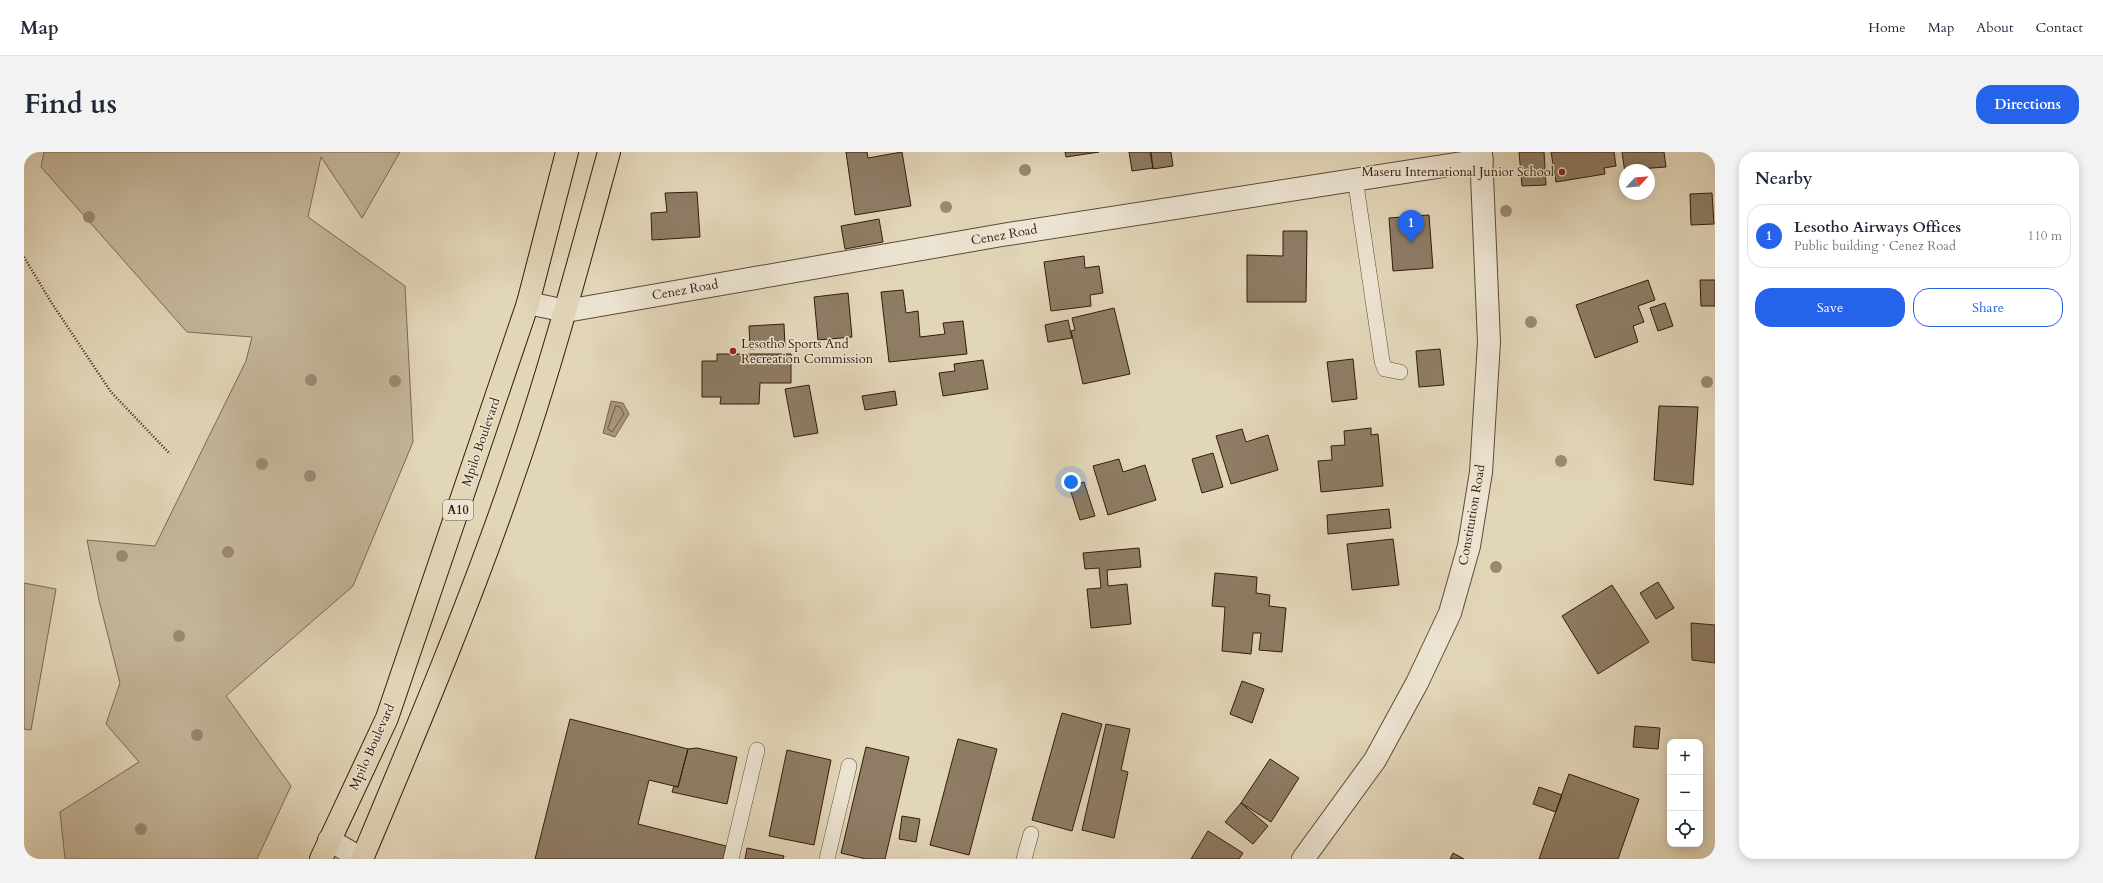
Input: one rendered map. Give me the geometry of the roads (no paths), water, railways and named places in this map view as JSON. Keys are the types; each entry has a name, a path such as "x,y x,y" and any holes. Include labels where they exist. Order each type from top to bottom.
{"highway":[{"name":"Mpilo Boulevard","path":"325,850 387,718 528,303 567,152"},
{"path":"362,859 431,693 513,477 566,311 609,152"}],"street":[{"name":"Cenez Road","path":"528,303 566,311 1002,235 1482,156"},
{"name":"Constitution Road","path":"1303,859 1375,760 1417,683 1450,613 1469,546 1481,472 1489,342 1482,156"},
{"path":"325,850 362,859"}],"lane":[{"path":"1355,178 1382,361 1385,370 1400,372"},
{"path":"731,859 757,750"},
{"path":"827,859 849,766"},
{"path":"1024,859 1031,834"}],"water":[{"path":"611,401 623,403 629,414 615,437 603,433"}],"place":[{"name":"Maseru International Junior School","path":"1562,172"},
{"name":"Lesotho Airways Offices","path":"1411,243"},
{"name":"Lesotho Sports And Recreation Commission","path":"733,351"}]}
